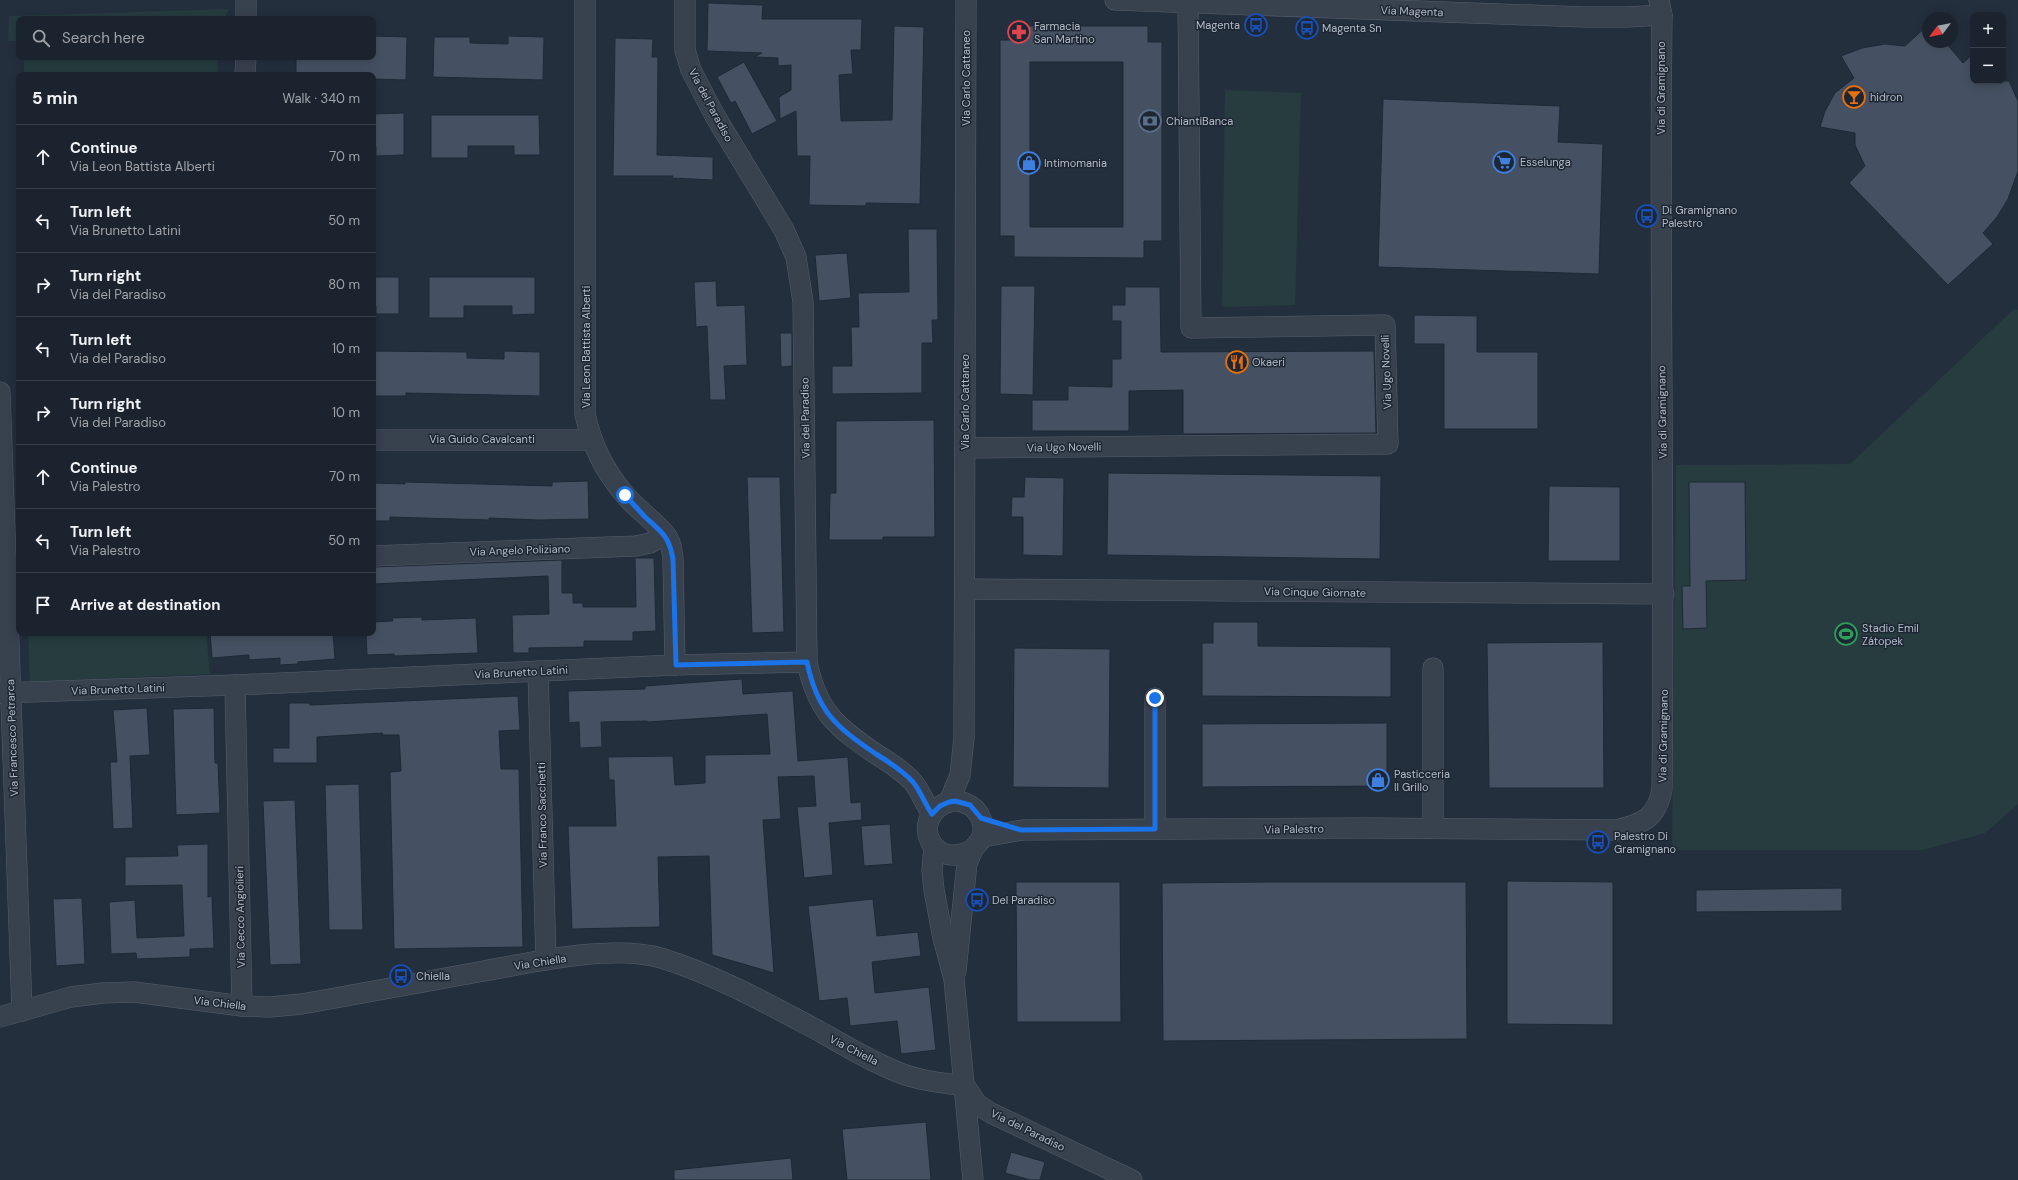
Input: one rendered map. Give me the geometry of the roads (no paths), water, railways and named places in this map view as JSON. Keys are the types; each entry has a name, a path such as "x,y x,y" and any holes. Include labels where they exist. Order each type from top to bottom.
{"street":[{"path":"246,0 246,16"},
{"name":"Via Leon Battista Alberti","path":"585,0 585,414 591,440 606,468 625,495 644,516 665,534 671,546 673,559 676,665"},
{"name":"Via del Paradiso","path":"685,0 685,50 691,70 715,116 784,230 796,257 803,302 807,662 811,682 818,698 836,725 892,764 912,782 932,814 927,831 934,848 932,870 936,903 954,979 965,1086 977,1104 991,1114 1132,1180"},
{"name":"Via Carlo Cattaneo","path":"949,802 960,775 964,738 966,0"},
{"name":"Via Magenta","path":"1115,0 1584,17 1661,7"},
{"name":"Via Ugo Novelli","path":"965,448 1388,444 1385,325 1191,328 1188,3"},
{"name":"Via di Gramignano","path":"1647,819 1654,813 1660,801 1662,789 1664,594 1661,300 1661,7"},
{"path":"245,72 246,60"},
{"name":"Via Francesco Petrarca","path":"0,392 5,692 22,1011"},
{"name":"Via Guido Cavalcanti","path":"376,440 591,440"},
{"name":"Via Angelo Poliziano","path":"376,556 636,546 650,543 665,534"},
{"name":"Via Cinque Giornate","path":"965,589 1664,594"},
{"name":"Via Brunetto Latini","path":"5,692 235,685 676,665 807,662"},
{"path":"1433,668 1433,828"},
{"name":"Via Franco Sacchetti","path":"538,671 546,960"},
{"name":"Via Cecco Angiolieri","path":"235,685 242,1006"},
{"path":"1155,698 1155,829"},
{"path":"932,814 940,806 955,801 970,805 981,818"},
{"name":"Via del Paradiso","path":"954,979 966,874 978,843 983,824 981,818"},
{"name":"Via Palestro","path":"981,818 1021,830"},
{"name":"Via Palestro","path":"978,843 1021,830 1433,828 1616,830 1632,826 1647,819"},
{"path":"934,848 946,855 955,856 964,854 978,843"},
{"name":"Via Chiella","path":"0,1017 71,997 134,992 242,1006 270,1007 302,1004 546,960 594,954 632,954 659,958 690,969 767,1003 864,1056 900,1073 931,1081 965,1086"},
{"path":"965,1086 973,1180"}],"place":[{"name":"Magenta","path":"1256,25"},
{"name":"Magenta Sn","path":"1307,28"},
{"name":"Farmacia San Martino","path":"1019,32"},
{"name":"hidron","path":"1854,97"},
{"name":"ChiantiBanca","path":"1150,121"},
{"name":"Esselunga","path":"1504,162"},
{"name":"Intimomania","path":"1029,163"},
{"name":"Di Gramignano Palestro","path":"1647,216"},
{"name":"Okaeri","path":"1237,362"},
{"name":"Stadio Emil Zátopek","path":"1846,634"},
{"name":"Pasticceria Il Grillo","path":"1378,780"},
{"name":"Palestro Di Gramignano","path":"1598,842"},
{"name":"Del Paradiso","path":"977,900"},
{"name":"Chiella","path":"401,976"}]}
